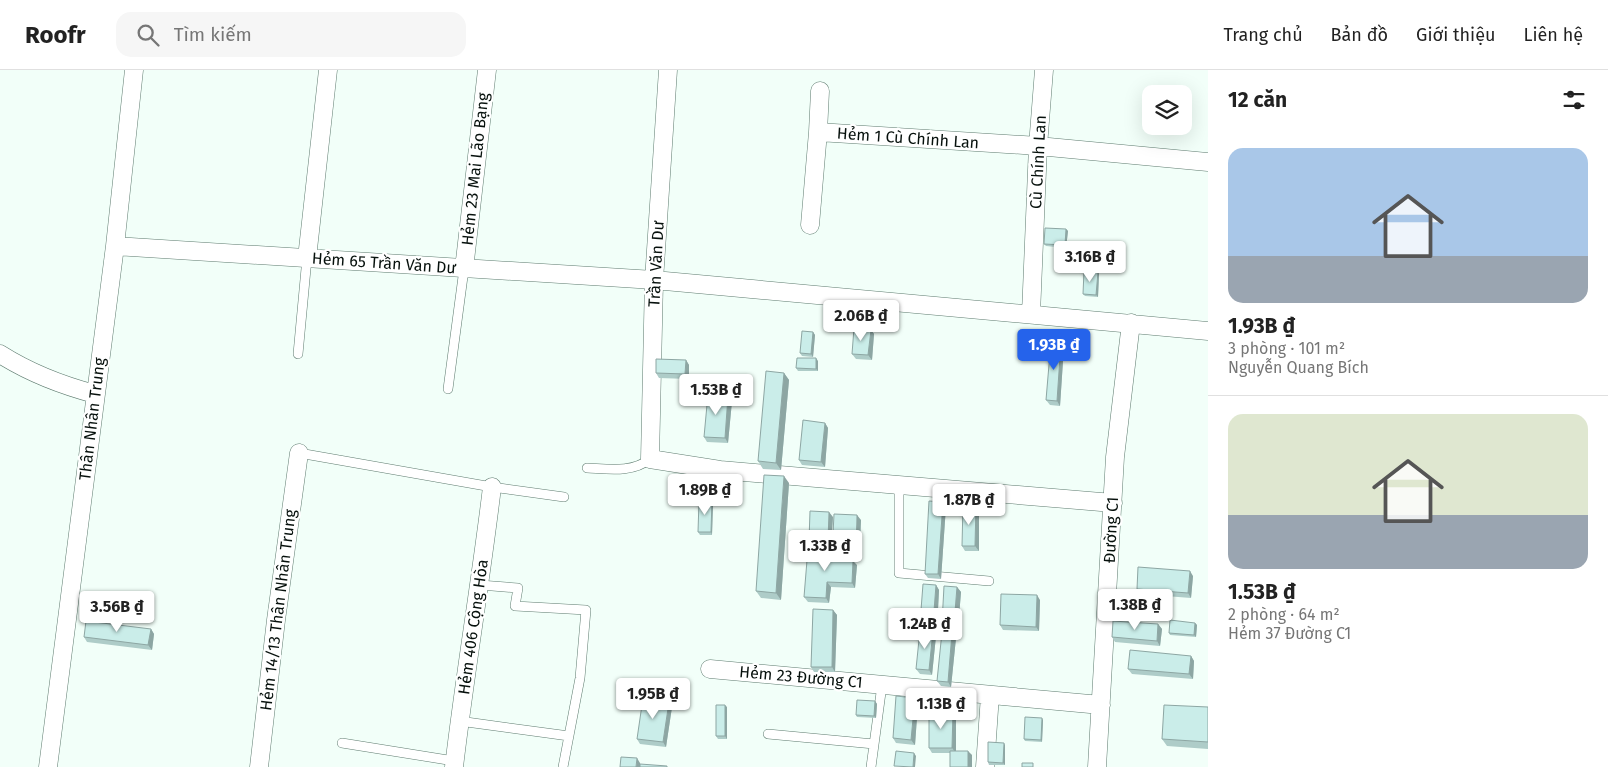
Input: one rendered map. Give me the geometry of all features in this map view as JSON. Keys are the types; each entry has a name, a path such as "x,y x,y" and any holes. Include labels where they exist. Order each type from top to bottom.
{"street":[{"name":"Thân Nhân Trung","path":"48,767 115,246 134,70"},
{"path":"307,258 328,70"},
{"name":"Hẻm 23 Mai Lão Bạng","path":"464,268 486,70"},
{"name":"Trần Văn Dư","path":"650,459 654,280 668,70"},
{"name":"Cù Chính Lan","path":"1031,314 1038,146 1044,70"},
{"name":"Hẻm 1 Cù Chính Lan","path":"820,91 818,132 1038,146 1208,162"},
{"path":"810,225 818,132"},
{"name":"Hẻm 65 Trần Văn Dư","path":"115,246 654,280 1208,331"},
{"name":"Đường C1","path":"1097,767 1115,457 1131,323"},
{"path":"0,354 42,377 64,386 95,394"},
{"name":"Hẻm 14/13 Thân Nhân Trung","path":"259,767 276,620 299,454"},
{"path":"650,459 720,470 1113,503"},
{"name":"Hẻm 406 Cộng Hòa","path":"454,764 492,487"},
{"name":"Hẻm 23 Đường C1","path":"710,669 1101,705"},
{"path":"985,767 990,695"}],"lane":[{"path":"298,354 307,258"},
{"path":"448,389 464,268"},
{"path":"299,454 492,487 564,497"},
{"path":"587,468 622,470 642,466 650,459"},
{"path":"899,485 899,573 989,581"},
{"path":"480,585 518,588 515,606 586,610 580,678 563,767"},
{"path":"871,767 882,685"},
{"path":"459,721 569,736"},
{"path":"768,734 874,744"},
{"path":"342,744 454,764"}],"building":[{"path":"1045,228 1066,229 1065,245 1044,244"},
{"path":"1084,271 1098,272 1096,295 1083,294"},
{"path":"854,328 871,330 868,355 852,354"},
{"path":"802,331 813,332 811,354 800,353"},
{"path":"1051,341 1061,342 1057,401 1046,400"},
{"path":"797,358 816,358 816,369 796,368"},
{"path":"656,359 686,360 685,374 656,373"},
{"path":"766,371 784,373 776,463 758,461"},
{"path":"708,394 728,396 725,438 704,437"},
{"path":"803,420 825,423 821,462 799,460"},
{"path":"764,475 784,476 776,593 756,591"},
{"path":"699,501 712,501 711,532 698,532"},
{"path":"929,501 943,502 938,574 925,574"},
{"path":"963,505 976,506 975,546 962,546"},
{"path":"810,511 829,512 828,541 809,541"},
{"path":"834,514 857,515 856,555 832,554"},
{"path":"808,548 830,549 829,559 853,561 852,583 827,582 826,598 804,597"},
{"path":"1138,567 1190,571 1188,593 1137,589"},
{"path":"923,584 936,585 933,624 920,623"},
{"path":"944,586 957,587 954,624 942,623"},
{"path":"1001,594 1037,595 1036,627 1000,625"},
{"path":"813,609 833,610 832,667 811,667"},
{"path":"1170,620 1195,623 1194,635 1169,633"},
{"path":"86,621 151,629 148,645 84,637"},
{"path":"1113,621 1158,624 1157,641 1112,637"},
{"path":"920,630 933,631 929,670 916,669"},
{"path":"942,632 952,633 948,682 937,681"},
{"path":"1130,650 1191,656 1189,674 1128,669"},
{"path":"896,696 915,698 911,740 893,738"},
{"path":"643,698 669,702 663,742 637,739"},
{"path":"857,700 875,701 874,716 856,715"},
{"path":"716,705 725,705 725,736 716,736"},
{"path":"1164,705 1208,707 1208,742 1162,739"},
{"path":"929,711 953,712 952,748 929,748"},
{"path":"1025,717 1042,718 1041,740 1024,739"},
{"path":"988,742 1004,743 1003,763 988,762"},
{"path":"896,751 914,753 913,767 894,766"},
{"path":"950,751 968,751 968,767 950,767"},
{"path":"621,757 637,758 636,767 620,767"},
{"path":"1022,763 1033,763 1033,767 1022,767"},
{"path":"640,764 667,766 667,767 640,767"}]}
